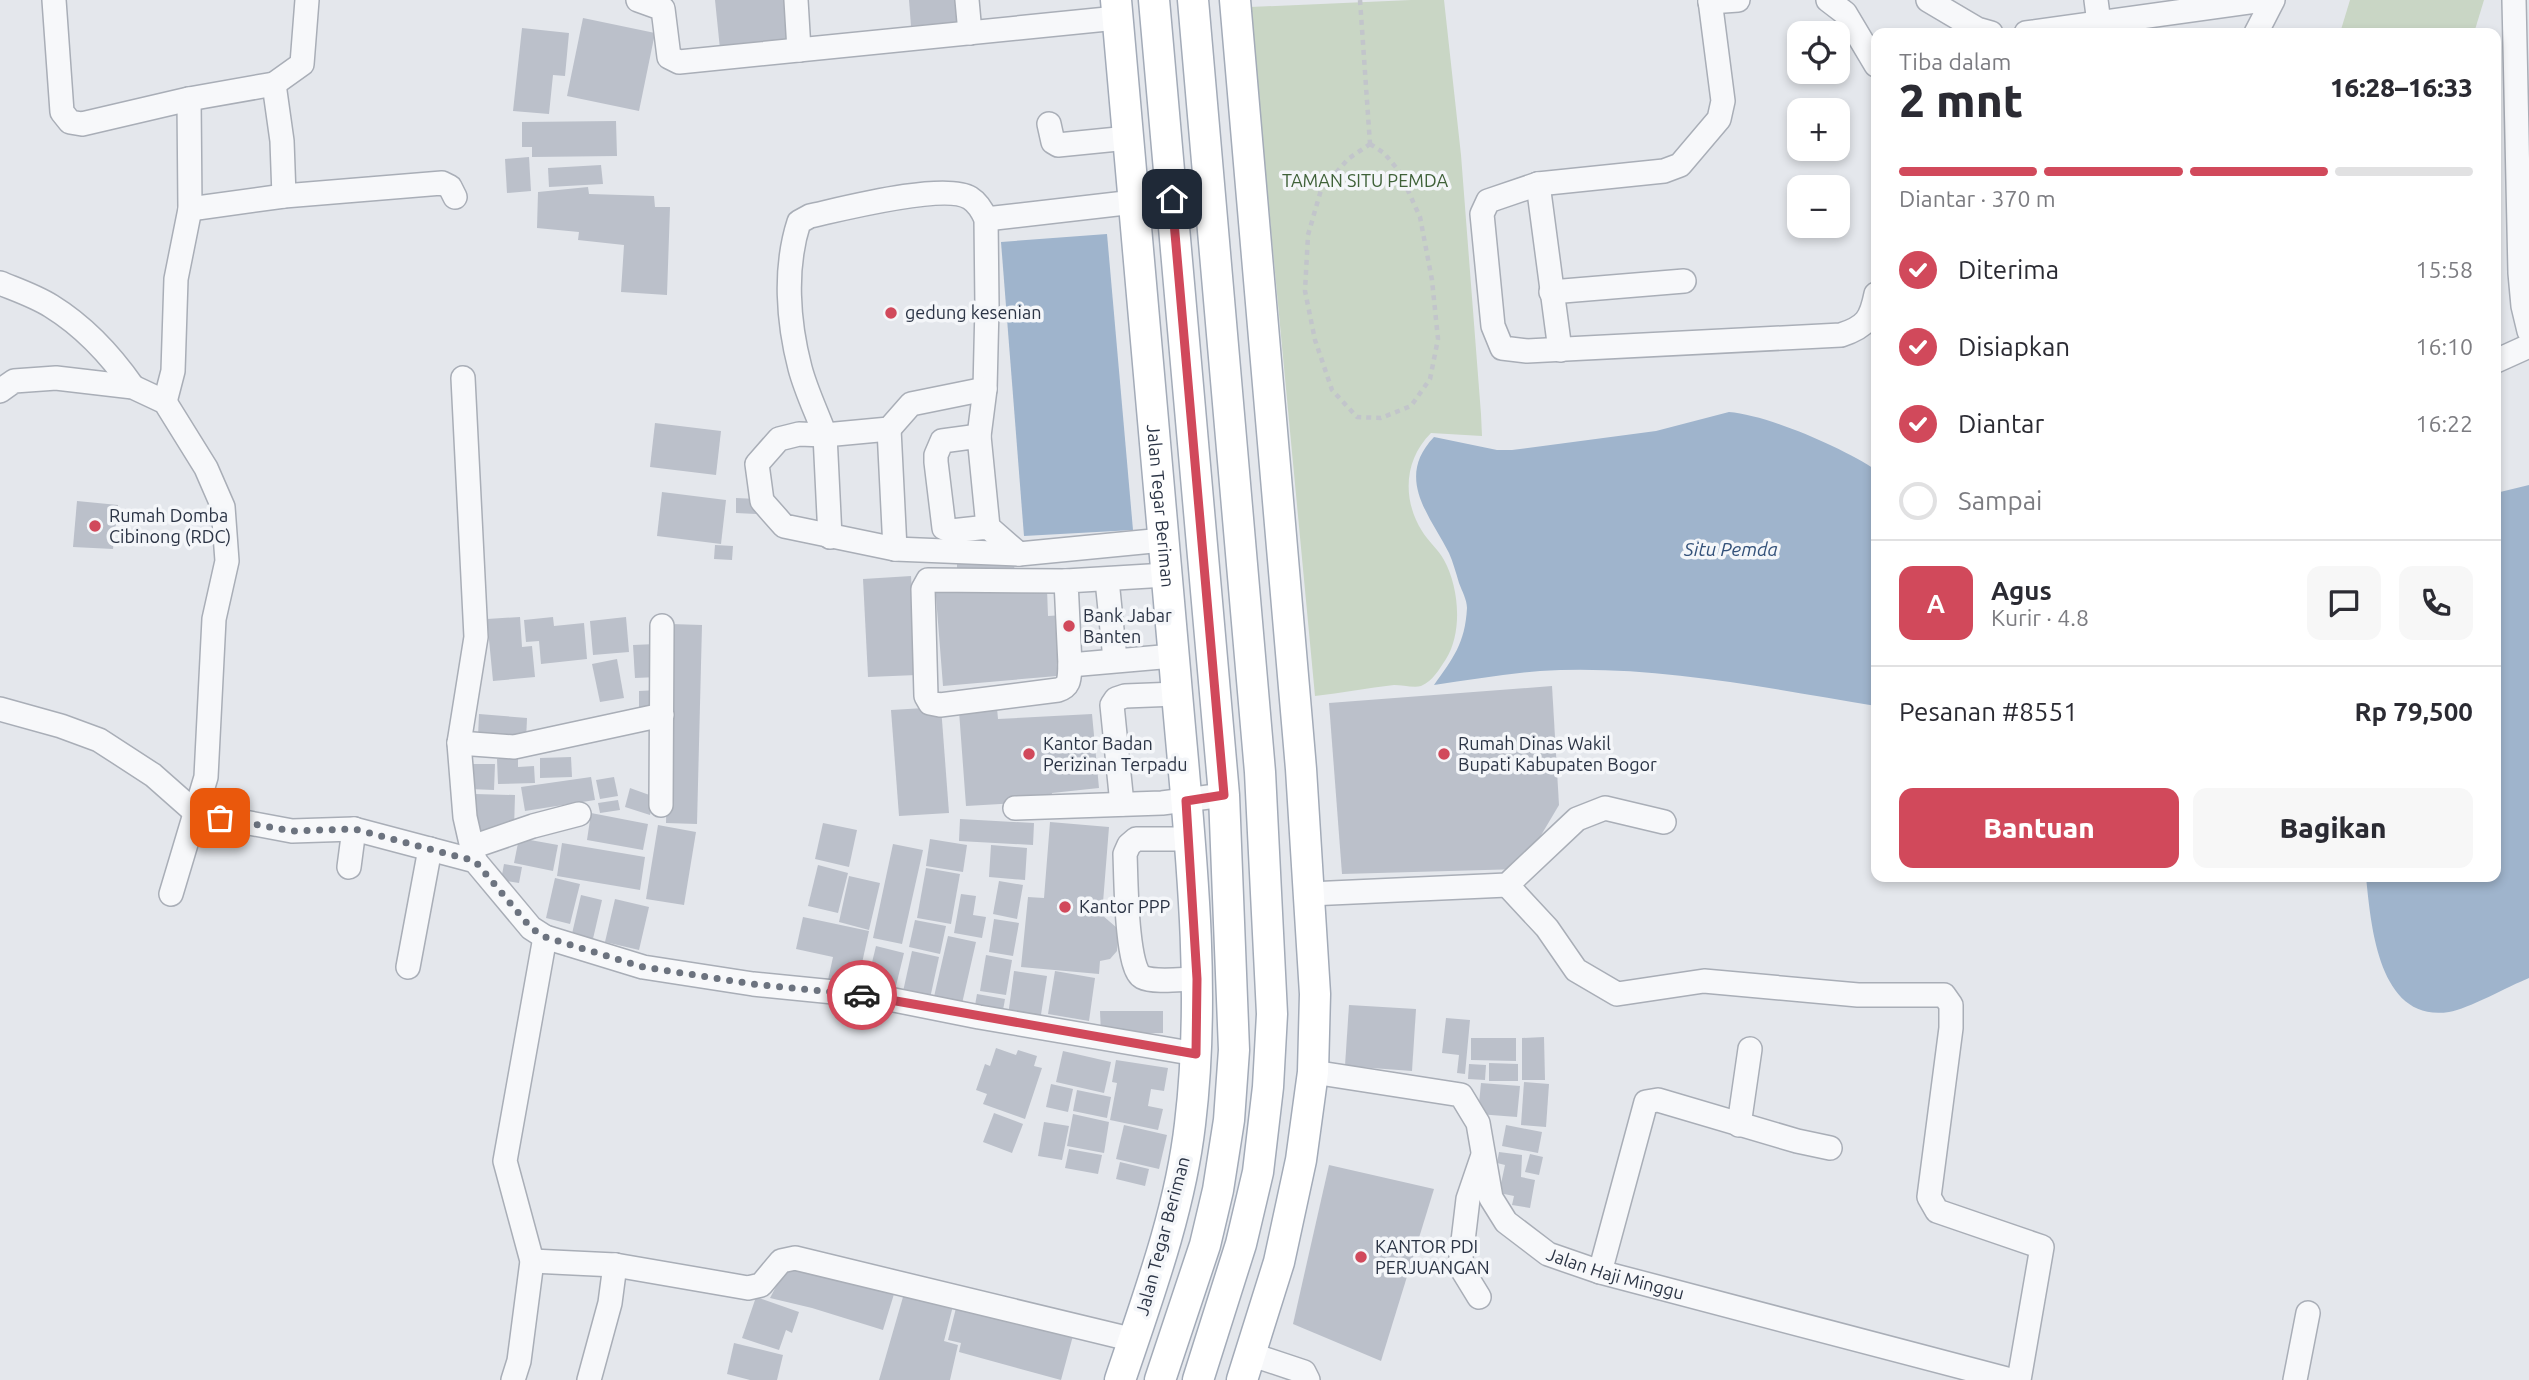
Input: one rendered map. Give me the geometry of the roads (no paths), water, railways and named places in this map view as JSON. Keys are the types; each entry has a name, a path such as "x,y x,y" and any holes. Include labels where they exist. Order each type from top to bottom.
{"main road":[{"path":"1154,0 1224,795 1234,1050 1229,1120 1206,1245 1160,1380"},
{"path":"1193,0 1260,772 1272,1014 1268,1087 1258,1172 1241,1244 1198,1380"},
{"path":"1235,0 1301,769 1315,994 1313,1072 1301,1160 1279,1262 1246,1367"},
{"name":"Jalan Tegar Beriman","path":"1117,9 1186,801 1197,979 1196,1054 1190,1125 1181,1182 1120,1380"},
{"path":"1134,202 1172,199"},
{"path":"1190,413 1228,409"},
{"path":"1260,772 1301,769"}],"street":[{"path":"54,0 62,112 70,122 82,124 189,99 274,84 302,64 307,0"},
{"path":"638,0 663,4 669,57 679,62 970,33 1117,9"},
{"path":"796,0 799,50"},
{"path":"967,0 970,33"},
{"path":"1738,0 1710,1 1723,101 1719,118 1680,165 1664,171 1538,184 1488,201 1482,214 1493,326 1502,348 1527,351 1560,350 1841,335 1858,329 1871,315"},
{"path":"1828,0 1845,13 1871,57"},
{"path":"1928,0 1975,28"},
{"path":"2096,0 2098,23"},
{"path":"2062,28 2263,0"},
{"path":"2259,28 2273,0"},
{"path":"2514,0 2520,273 2529,331"},
{"path":"274,84 282,141 284,196"},
{"path":"165,402 173,371 176,279 190,209 189,99"},
{"path":"1049,124 1053,142 1058,145 1128,138"},
{"path":"190,209 284,196 442,183 450,187 455,197"},
{"path":"1538,184 1560,350"},
{"path":"830,537 825,435 800,369 788,301 795,235 799,222 810,216 934,191 968,196 982,209 986,219 985,389 979,436 988,527 1018,554"},
{"path":"986,219 1134,202"},
{"path":"1551,292 1684,281"},
{"path":"0,283 49,305 92,336 114,360 133,387"},
{"path":"2501,359 2529,346"},
{"path":"0,391 14,381 56,378 133,387 165,402 206,468 223,507 226,561 214,620 206,777 171,894"},
{"path":"463,378 475,637 459,743 465,817 473,854 531,928 545,937 643,967 753,984 874,996 1196,1054"},
{"path":"985,389 911,404 888,429 825,435 799,434 779,439 757,464 762,502 784,526 895,549 1018,554 1163,540"},
{"path":"888,429 895,549"},
{"path":"979,436 942,442 936,462 944,528 951,531 988,527"},
{"path":"1066,581 1070,665 1069,683 1064,688 940,705 930,703 926,696 923,589 928,580 1066,581 1166,575"},
{"path":"1107,580 1115,659"},
{"path":"661,806 662,626"},
{"path":"1070,665 1173,656"},
{"path":"1122,804 1112,705 1116,699 1125,696 1177,694"},
{"path":"0,709 99,740 153,775 196,813 292,831 354,829 430,849 473,854 533,826 579,814"},
{"path":"459,743 514,747 662,715"},
{"path":"1015,808 1186,801 1224,795"},
{"path":"1309,894 1507,885 1577,819 1605,808 1664,822"},
{"path":"349,867 354,829"},
{"path":"1189,839 1136,839 1129,845 1125,855 1128,923 1133,968 1139,976 1150,979 1197,979"},
{"path":"408,967 430,849"},
{"path":"1507,885 1547,928 1576,970 1617,994 1704,981 1858,995 1944,995 1951,1005 1951,1028 1929,1197 1937,1211 2042,1247 2019,1380"},
{"path":"513,1380 519,1361 532,1261 505,1161 545,937"},
{"path":"1740,1125 1750,1049"},
{"name":"Jalan Haji Minggu","path":"1313,1072 1461,1095 1478,1122 1491,1198 1506,1222 1548,1254 1600,1272 2011,1380"},
{"path":"1600,1272 1646,1102 1658,1100 1830,1148"},
{"path":"1479,1297 1460,1266 1468,1199 1483,1156"},
{"path":"532,1261 615,1265 748,1288 761,1285 781,1261 795,1258 1133,1340"},
{"path":"589,1380 610,1303 615,1265"},
{"path":"2295,1380 2308,1313"},
{"path":"1246,1367 1304,1373 1308,1380"}],"water":[{"path":"1107,234 1133,530 1024,536 1001,242"},
{"name":"Situ Pemda","path":"1729,412 1745,414 1805,434 1871,467 1871,705 1709,679 1624,671 1540,671 1434,685 1461,641 1467,608 1450,556 1425,510 1416,481 1417,467 1423,452 1434,437 1497,450 1512,450 1656,431"},
{"path":"2529,485 2529,978 2457,1010 2425,1011 2407,1002 2393,987 2383,966 2371,919 2367,882 2501,882 2501,492"}],"place":[{"name":"gedung kesenian","path":"891,313"},
{"name":"Rumah Domba Cibinong (RDC)","path":"95,526"},
{"name":"Bank Jabar Banten","path":"1069,626"},
{"name":"Kantor Badan Perizinan Terpadu","path":"1029,754"},
{"name":"Rumah Dinas Wakil Bupati Kabupaten Bogor","path":"1444,754"},
{"name":"Kantor PPP","path":"1065,907"},
{"name":"KANTOR PDI PERJUANGAN","path":"1361,1257"}],"park label":[{"name":"TAMAN SITU PEMDA","path":"1365,181"}]}
